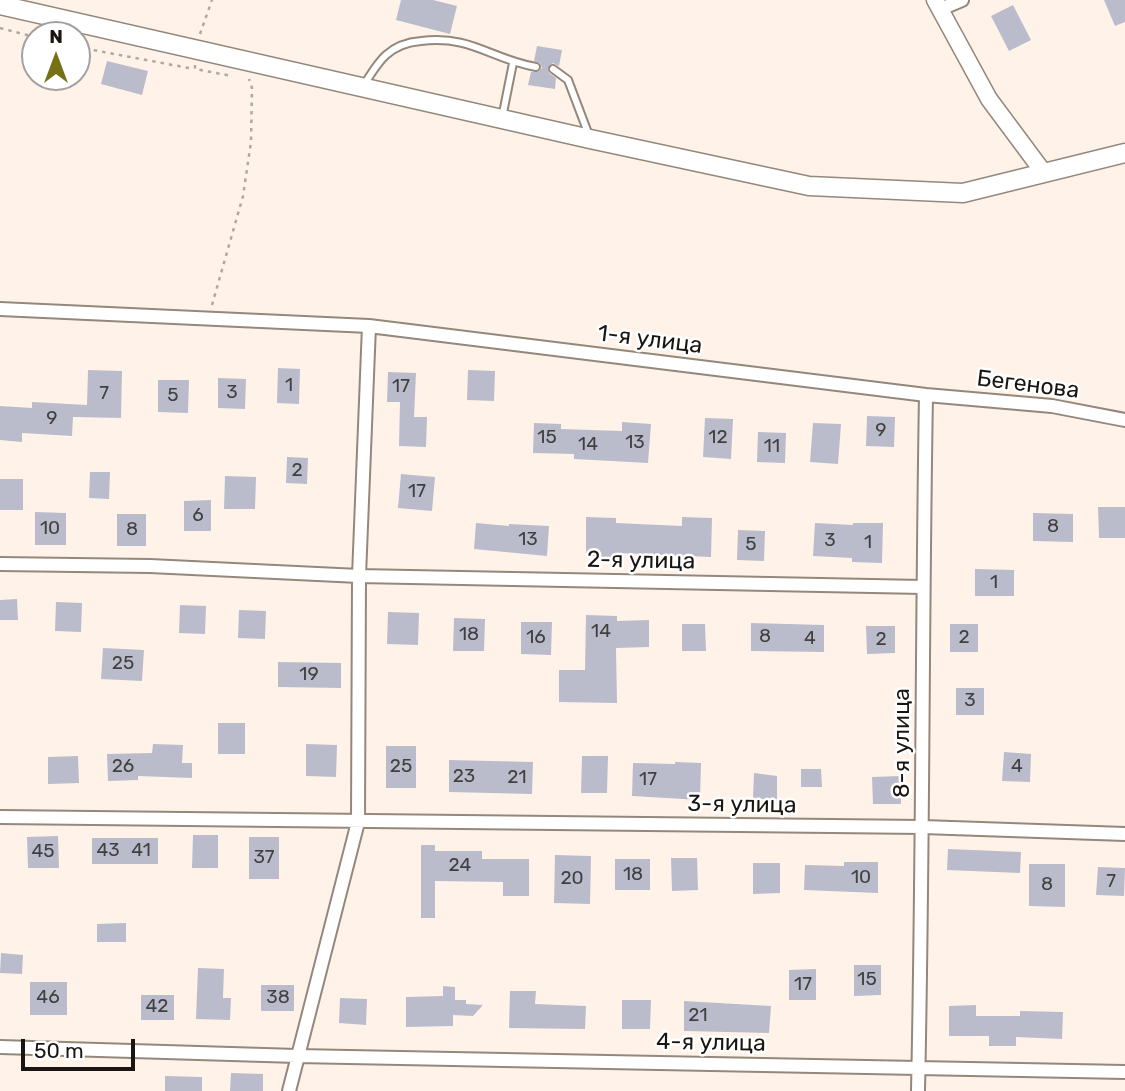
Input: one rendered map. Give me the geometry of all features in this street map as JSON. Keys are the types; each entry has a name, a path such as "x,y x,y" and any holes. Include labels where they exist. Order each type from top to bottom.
{"main road":[{"path":"0,5 196,60 361,88 809,186 963,193 1125,153"}],"street":[{"path":"962,0 938,5 989,99 1044,173"},
{"name":"1-я улица","path":"0,309 369,326 926,395"},
{"path":"289,1091 358,822 359,576 369,326"},
{"name":"Бегенова","path":"926,395 1052,406 1125,420"},
{"name":"8-я улица","path":"918,1091 926,395"},
{"name":"2-я улица","path":"0,564 150,566 359,576 923,587"},
{"name":"3-я улица","path":"0,817 923,827 1125,834"},
{"name":"4-я улица","path":"0,1047 297,1056 1125,1072"}],"lane":[{"path":"361,88 386,55 405,43 441,38 481,47 513,63 536,67"},
{"path":"502,120 513,63"},
{"path":"554,69 568,80 590,139"}],"path":[{"path":"196,60 200,33 212,0"},
{"path":"0,28 21,33"},
{"path":"91,49 196,60 235,77"},
{"path":"209,319 243,196 251,142 252,88 249,79"}],"building":[{"path":"401,0 433,0 457,6 450,34 396,20"},
{"path":"1104,0 1125,0 1125,22 1115,26"},
{"path":"1013,5 1031,40 1009,51 991,16"},
{"path":"537,46 562,50 559,66 553,63 548,68 549,73 556,78 555,89 528,85 531,72 538,72 542,68 540,63 534,61"},
{"path":"107,61 148,71 142,95 101,84"},
{"path":"278,368 300,369 299,404 277,403"},
{"path":"88,370 122,371 121,418 73,417 72,436 22,433 22,442 0,440 0,406 32,408 32,402 87,405"},
{"path":"468,370 495,371 494,401 467,400"},
{"path":"388,372 416,373 414,417 427,417 426,447 399,446 400,402 387,402"},
{"path":"218,378 246,379 245,409 218,408"},
{"path":"158,380 189,380 188,413 158,412"},
{"path":"867,416 895,417 894,447 866,446"},
{"path":"705,418 733,419 731,459 703,457"},
{"path":"622,422 651,424 648,463 574,459 574,454 533,453 534,423 561,424 561,429 622,431"},
{"path":"813,423 841,424 838,464 810,462"},
{"path":"758,432 786,433 785,463 757,462"},
{"path":"287,457 308,458 307,484 286,483"},
{"path":"90,472 110,472 109,499 89,498"},
{"path":"401,474 435,477 432,511 398,508"},
{"path":"225,476 256,477 255,509 224,509"},
{"path":"0,479 23,479 23,510 0,510"},
{"path":"211,500 211,531 184,531 184,501"},
{"path":"1098,507 1125,507 1125,538 1099,538"},
{"path":"35,512 66,513 66,545 35,545"},
{"path":"1033,513 1073,514 1073,542 1033,541"},
{"path":"117,514 146,514 146,546 117,546"},
{"path":"586,517 616,518 616,523 682,526 682,517 712,518 711,557 616,553 616,557 586,557"},
{"path":"476,523 549,526 547,556 474,549"},
{"path":"815,523 883,523 882,563 813,556"},
{"path":"738,530 765,531 764,561 737,560"},
{"path":"975,569 1014,570 1014,596 975,596"},
{"path":"17,599 18,620 0,620 0,600"},
{"path":"56,602 82,603 81,632 55,631"},
{"path":"180,605 206,606 205,634 179,633"},
{"path":"239,610 266,611 265,639 238,638"},
{"path":"388,612 419,613 418,645 387,644"},
{"path":"586,615 617,616 617,621 649,620 649,647 616,648 617,703 559,702 559,670 585,670"},
{"path":"454,618 485,619 484,651 453,651"},
{"path":"521,622 552,622 551,655 521,654"},
{"path":"751,623 824,625 824,652 751,651"},
{"path":"682,624 705,624 706,651 682,651"},
{"path":"950,624 978,624 978,652 950,652"},
{"path":"866,626 895,626 895,653 867,654"},
{"path":"103,648 144,650 142,681 101,679"},
{"path":"278,662 341,663 341,688 278,687"},
{"path":"956,688 984,688 984,715 956,715"},
{"path":"218,723 245,723 245,754 218,754"},
{"path":"153,744 183,745 182,763 192,763 192,778 138,776 138,780 108,781 107,754 152,753"},
{"path":"306,744 337,745 336,777 306,776"},
{"path":"386,746 416,746 416,788 386,788"},
{"path":"1004,752 1031,754 1030,782 1002,781"},
{"path":"78,756 79,783 48,784 48,757"},
{"path":"582,756 608,756 607,793 581,793"},
{"path":"449,760 533,762 532,794 449,792"},
{"path":"633,763 701,763 700,800 632,796"},
{"path":"801,769 821,769 822,787 801,787"},
{"path":"754,773 777,776 777,799 753,799"},
{"path":"901,776 901,804 873,804 872,777"},
{"path":"193,835 218,835 218,868 192,868"},
{"path":"58,836 59,868 28,868 27,837"},
{"path":"249,837 279,837 279,879 249,879"},
{"path":"92,838 158,838 158,864 92,864"},
{"path":"421,845 435,845 435,851 482,851 482,859 529,859 529,896 503,896 503,882 435,881 435,918 421,918"},
{"path":"948,849 1021,852 1020,873 947,870"},
{"path":"555,855 591,856 590,904 554,903"},
{"path":"671,858 697,858 698,890 672,891"},
{"path":"615,859 650,859 650,890 615,890"},
{"path":"844,862 878,862 878,893 804,890 805,865 844,866"},
{"path":"753,863 780,863 780,893 753,894"},
{"path":"1029,864 1065,864 1065,907 1029,906"},
{"path":"1098,867 1125,868 1124,896 1096,895"},
{"path":"126,923 126,942 97,942 97,924"},
{"path":"1,953 23,955 22,974 0,973"},
{"path":"854,965 881,965 881,995 854,996"},
{"path":"198,968 224,969 223,998 231,998 230,1020 196,1019"},
{"path":"816,969 816,1000 789,1000 789,970"},
{"path":"30,982 67,982 67,1015 30,1015"},
{"path":"261,985 294,985 294,1011 261,1011"},
{"path":"443,986 455,987 455,1000 483,1005 473,1016 453,1015 453,1026 406,1027 406,997 443,996"},
{"path":"510,991 536,991 535,1004 586,1006 585,1029 509,1028"},
{"path":"141,995 174,995 174,1020 141,1020"},
{"path":"340,998 367,999 366,1025 339,1023"},
{"path":"622,1000 651,1000 650,1029 622,1029"},
{"path":"684,1001 771,1006 769,1033 684,1031"},
{"path":"976,1005 976,1016 1020,1016 1020,1011 1063,1012 1062,1039 1016,1037 1016,1046 989,1046 989,1036 949,1036 949,1006"},
{"path":"231,1073 263,1074 263,1091 230,1091"},
{"path":"165,1076 202,1077 202,1091 165,1091"}]}
